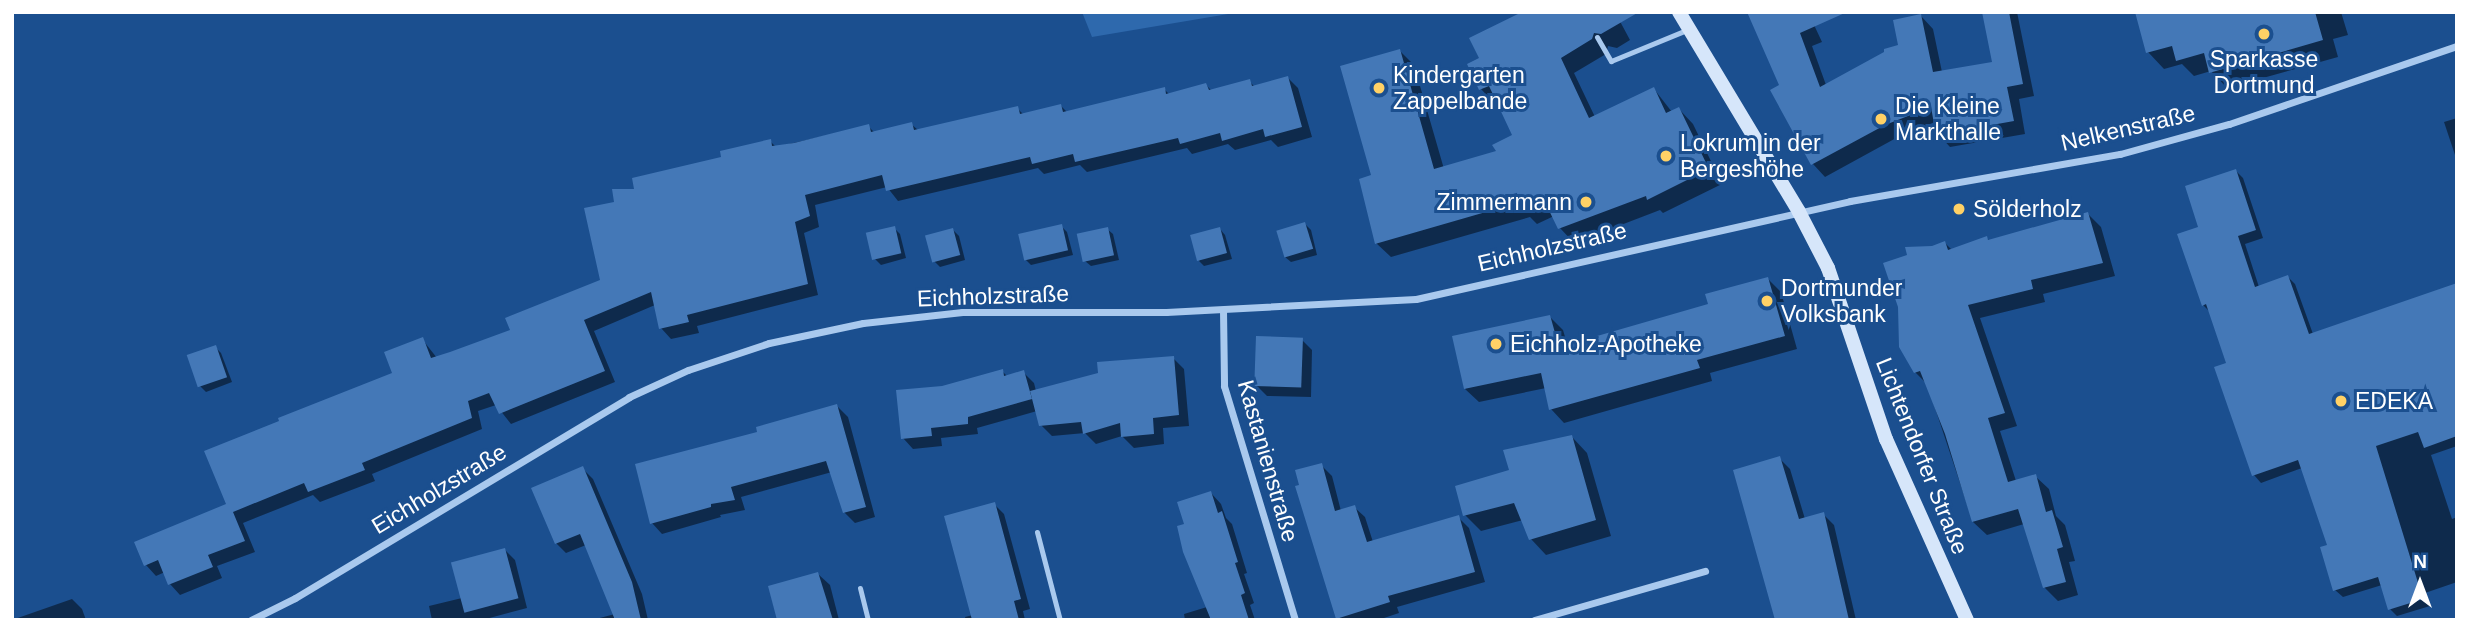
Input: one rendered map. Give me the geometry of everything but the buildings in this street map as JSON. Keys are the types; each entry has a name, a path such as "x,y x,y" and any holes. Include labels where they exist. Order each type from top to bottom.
{"main road":[{"name":"Lichtendorfer Straße","path":"1679,12 1799,212 1828,268 1886,439 1967,620"}],"street":[{"name":"Nelkenstraße","path":"1799,212 2120,154 2240,120 2457,46"},
{"name":"Eichholzstraße","path":"251,620 307,591 629,397 688,370 769,342 863,323 962,312 1223,310 1416,299 1799,212"},
{"name":"Kastanienstraße","path":"1223,310 1224,387 1295,620"},
{"path":"1534,620 1705,571"}],"lane":[{"path":"1597,37 1611,61 1689,29"},
{"path":"1037,532 1060,620"},
{"path":"860,589 868,620"}],"shaded area":[{"path":"1082,12 1240,12 1092,37"}],"place":[{"name":"Sparkasse Dortmund","path":"2264,34"},
{"name":"Kindergarten Zappelbande","path":"1379,88"},
{"name":"Die Kleine Markthalle","path":"1881,119"},
{"name":"Lokrum in der Bergeshöhe","path":"1666,156"},
{"name":"Zimmermann","path":"1586,202"},
{"name":"Sölderholz","path":"1959,209"},
{"name":"Dortmunder Volksbank","path":"1767,301"},
{"name":"Eichholz-Apotheke","path":"1496,344"},
{"name":"EDEKA","path":"2341,401"}]}
